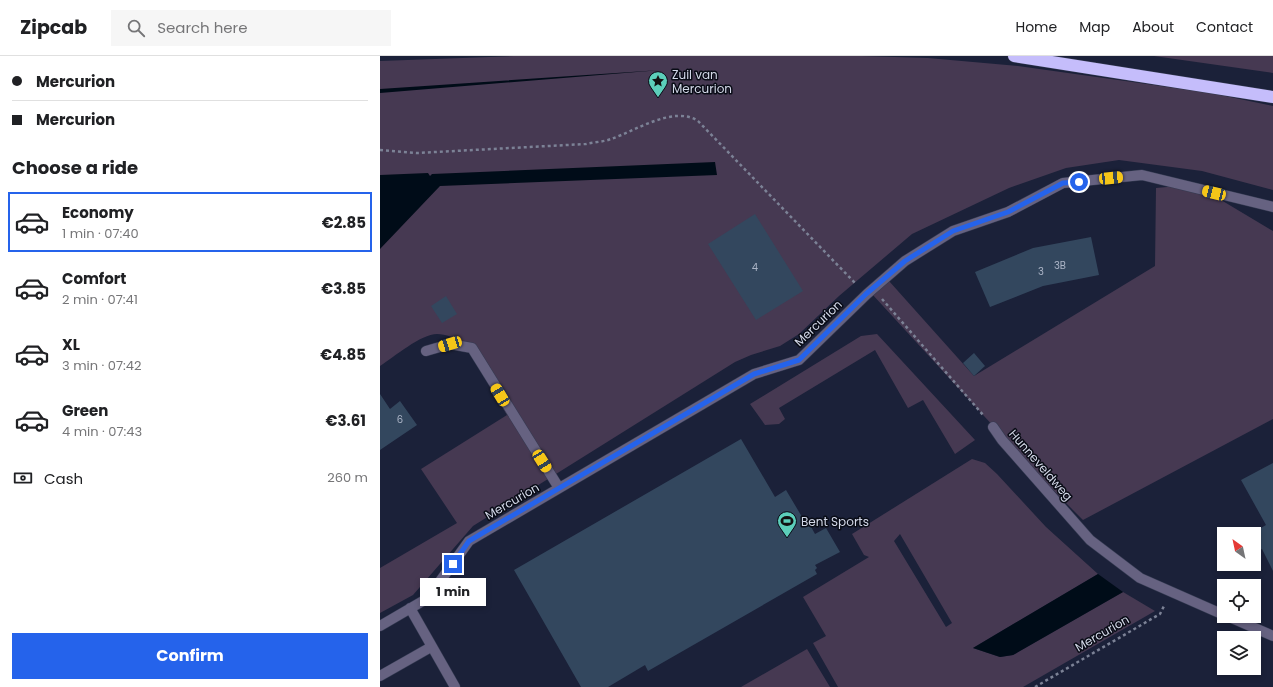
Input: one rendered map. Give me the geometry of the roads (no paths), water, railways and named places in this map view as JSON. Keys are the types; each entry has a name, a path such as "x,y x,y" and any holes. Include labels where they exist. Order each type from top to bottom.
{"highway":[{"path":"1014,56 1273,97"}],"street":[{"name":"Mercurion","path":"380,626 428,598 469,541 754,374 799,360 870,292 905,261 953,231 1008,212 1063,183 1142,175 1272,208"},
{"path":"426,351 450,344 472,348 559,488"},
{"name":"Hunneveldweg","path":"993,427 1002,440 1090,540 1140,578 1217,612"},
{"path":"410,608 455,687"},
{"path":"1243,623 1273,636"},
{"path":"380,676 431,647"}],"place":[{"name":"Zuil van Mercurion","path":"658,98"},
{"name":"Bent Sports","path":"787,538"}]}
